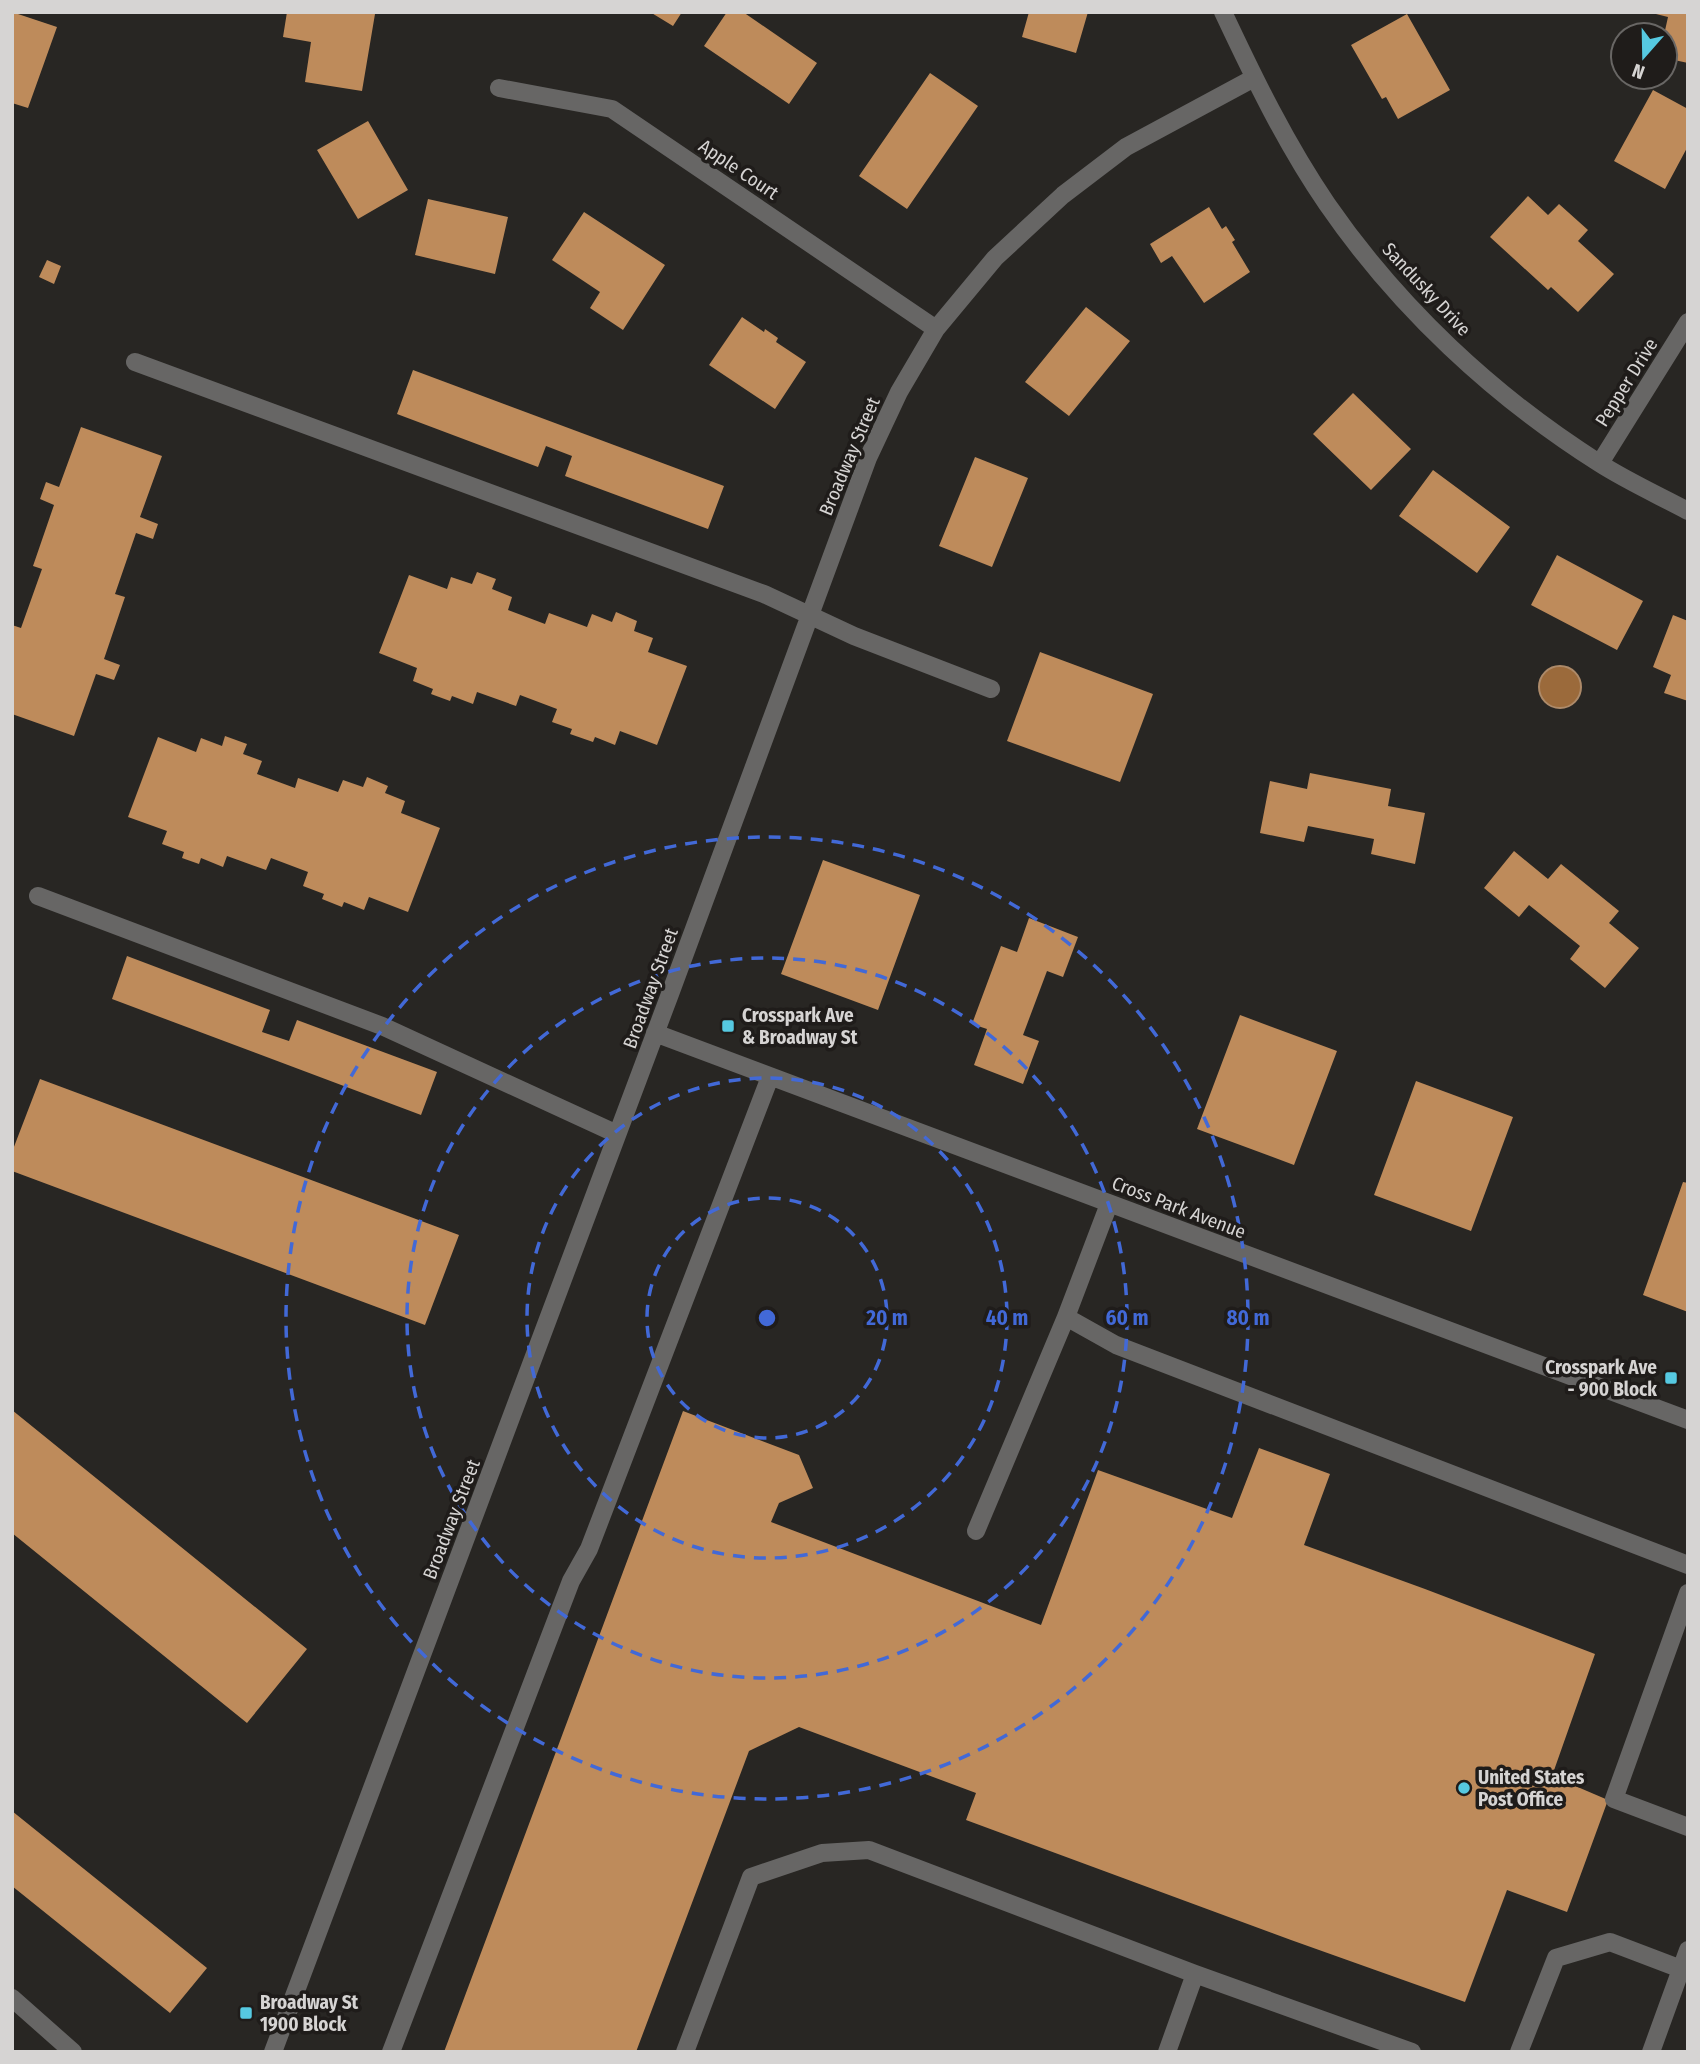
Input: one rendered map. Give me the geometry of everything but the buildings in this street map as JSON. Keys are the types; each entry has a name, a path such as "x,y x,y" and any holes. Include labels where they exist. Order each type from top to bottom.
{"street":[{"name":"Sandusky Drive","path":"1223,12 1281,129 1327,204 1380,274 1440,337 1516,405 1600,463 1688,511"},
{"name":"Broadway Street","path":"273,2052 868,458 899,392 936,329 995,258 1063,195 1126,147 1254,78"},
{"name":"Apple Court","path":"499,88 612,109 936,329"},
{"name":"Pepper Drive","path":"1600,463 1688,323"},
{"path":"135,362 764,594 854,636 992,689"},
{"path":"38,896 382,1026 617,1134"},
{"name":"Cross Park Avenue","path":"655,1033 1688,1420"},
{"path":"391,2052 571,1581 589,1549 770,1077"},
{"path":"976,1531 1066,1317 1109,1204"},
{"path":"1066,1317 1116,1345 1688,1565"},
{"path":"1688,1593 1614,1799 1688,1827"},
{"path":"685,2052 751,1877 822,1853 869,1850 1195,1974 1412,2052"},
{"path":"1519,2052 1556,1958 1610,1942 1681,1969"},
{"path":"1651,2052 1688,1950"},
{"path":"1167,2052 1195,1974"},
{"path":"12,1998 73,2052"}],"shaded area":[{"path":"1560,666 1575,672 1581,687 1575,702 1560,708 1545,702 1539,687 1545,672"}],"place":[{"name":"Crosspark Ave & Broadway St","path":"728,1026"},
{"name":"Crosspark Ave - 900 Block","path":"1671,1378"},
{"name":"United States Post Office","path":"1464,1788"},
{"name":"Broadway St 1900 Block","path":"246,2013"}]}
